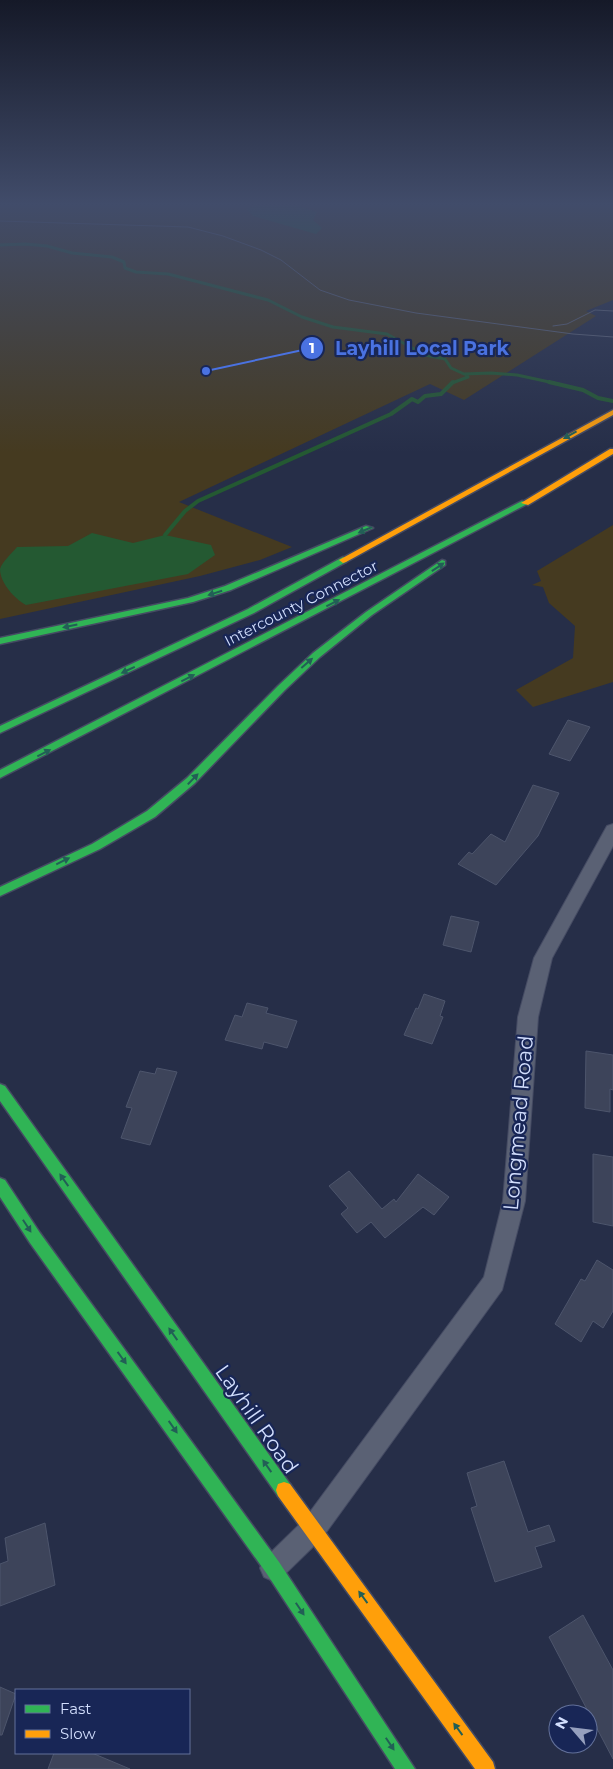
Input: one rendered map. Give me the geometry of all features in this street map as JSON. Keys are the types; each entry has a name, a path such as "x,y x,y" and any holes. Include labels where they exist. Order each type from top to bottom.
{"main road":[{"name":"Intercounty Connector","path":"0,730 251,611 613,412"},
{"name":"Intercounty Connector","path":"0,774 529,501 613,451"},
{"path":"398,516 506,470"},
{"path":"472,543 529,501"},
{"path":"0,641 190,600 228,588 381,524"},
{"path":"0,892 114,837 150,815 186,786 300,669 355,622 449,559"},
{"path":"0,900 19,882"},
{"name":"Layhill Road","path":"0,1090 486,1769"},
{"path":"0,1185 35,1238 273,1568 406,1769"}],"street":[{"name":"Longmead Road","path":"273,1568 313,1529 494,1282 514,1201 528,1017 543,958 613,830"}],"shaded area":[{"path":"0,288 613,288 613,300 586,311 596,316 464,400 430,384 179,502 292,547 260,560 200,576 0,619"},
{"path":"613,525 613,682 533,707 516,690 573,658 575,626 549,603 543,587 532,585 541,581 537,571"},
{"path":"92,533 133,543 165,535 211,545 215,555 188,574 26,605 17,599 5,585 0,569 17,547 68,546"}],"building":[{"path":"568,720 590,727 570,761 549,754"},
{"path":"533,785 559,793 538,836 496,885 458,864 469,852 472,854 491,834 505,842"},
{"path":"451,916 479,922 471,952 443,945"},
{"path":"424,994 445,1001 440,1016 443,1017 432,1044 404,1035"},
{"path":"247,1003 268,1008 266,1013 297,1021 287,1048 264,1042 262,1049 225,1040 235,1015 242,1017"},
{"path":"586,1051 613,1055 613,1090 610,1089 610,1112 585,1108"},
{"path":"157,1068 177,1072 150,1145 121,1138 132,1108 126,1107 140,1071 155,1074"},
{"path":"593,1154 613,1157 613,1226 593,1222"},
{"path":"349,1171 382,1209 394,1199 396,1202 418,1174 449,1197 434,1215 423,1207 385,1238 371,1222 357,1233 341,1214 348,1208 329,1186"},
{"path":"597,1260 613,1270 613,1311 603,1328 593,1321 581,1342 555,1324 581,1279 585,1281"},
{"path":"504,1461 528,1532 549,1525 555,1541 535,1547 542,1567 495,1582 471,1508 477,1506 467,1473"},
{"path":"45,1523 55,1585 0,1606 0,1564 8,1561 5,1538"},
{"path":"583,1615 613,1670 613,1759 598,1730 598,1704 584,1704 549,1637"},
{"path":"0,1687 15,1694 15,1697 2,1735 0,1735"},
{"path":"54,1754 94,1754 130,1769 48,1769"}],"waterway":[{"path":"220,288 268,300 302,317 333,327 387,334 425,355 445,359 451,368 464,374 491,373 517,375 554,383"},
{"path":"452,383 468,377 466,375"},
{"path":"549,382 583,390 598,398 613,401"},
{"path":"165,535 185,511 198,501 391,414 412,399 418,402 425,396 441,394 452,383"}],"tram line":[{"path":"317,288 349,300 416,313 573,334 613,337"},
{"path":"553,326 567,324 595,310 613,311"}],"traffic: fast":[{"path":"0,774 525,503"},
{"path":"0,641 190,600 228,588 369,528"},
{"path":"0,730 251,611 343,560"},
{"path":"0,892 96,847 151,814 210,763 282,688 317,655 369,614 442,563"},
{"path":"0,1090 284,1490"},
{"path":"0,1185 35,1238 273,1568 406,1769"}],"traffic: slow":[{"path":"343,560 613,412"},
{"path":"525,503 613,451"},
{"path":"284,1490 486,1769"}],"place":[{"name":"Layhill Local Park","path":"206,371"}]}
